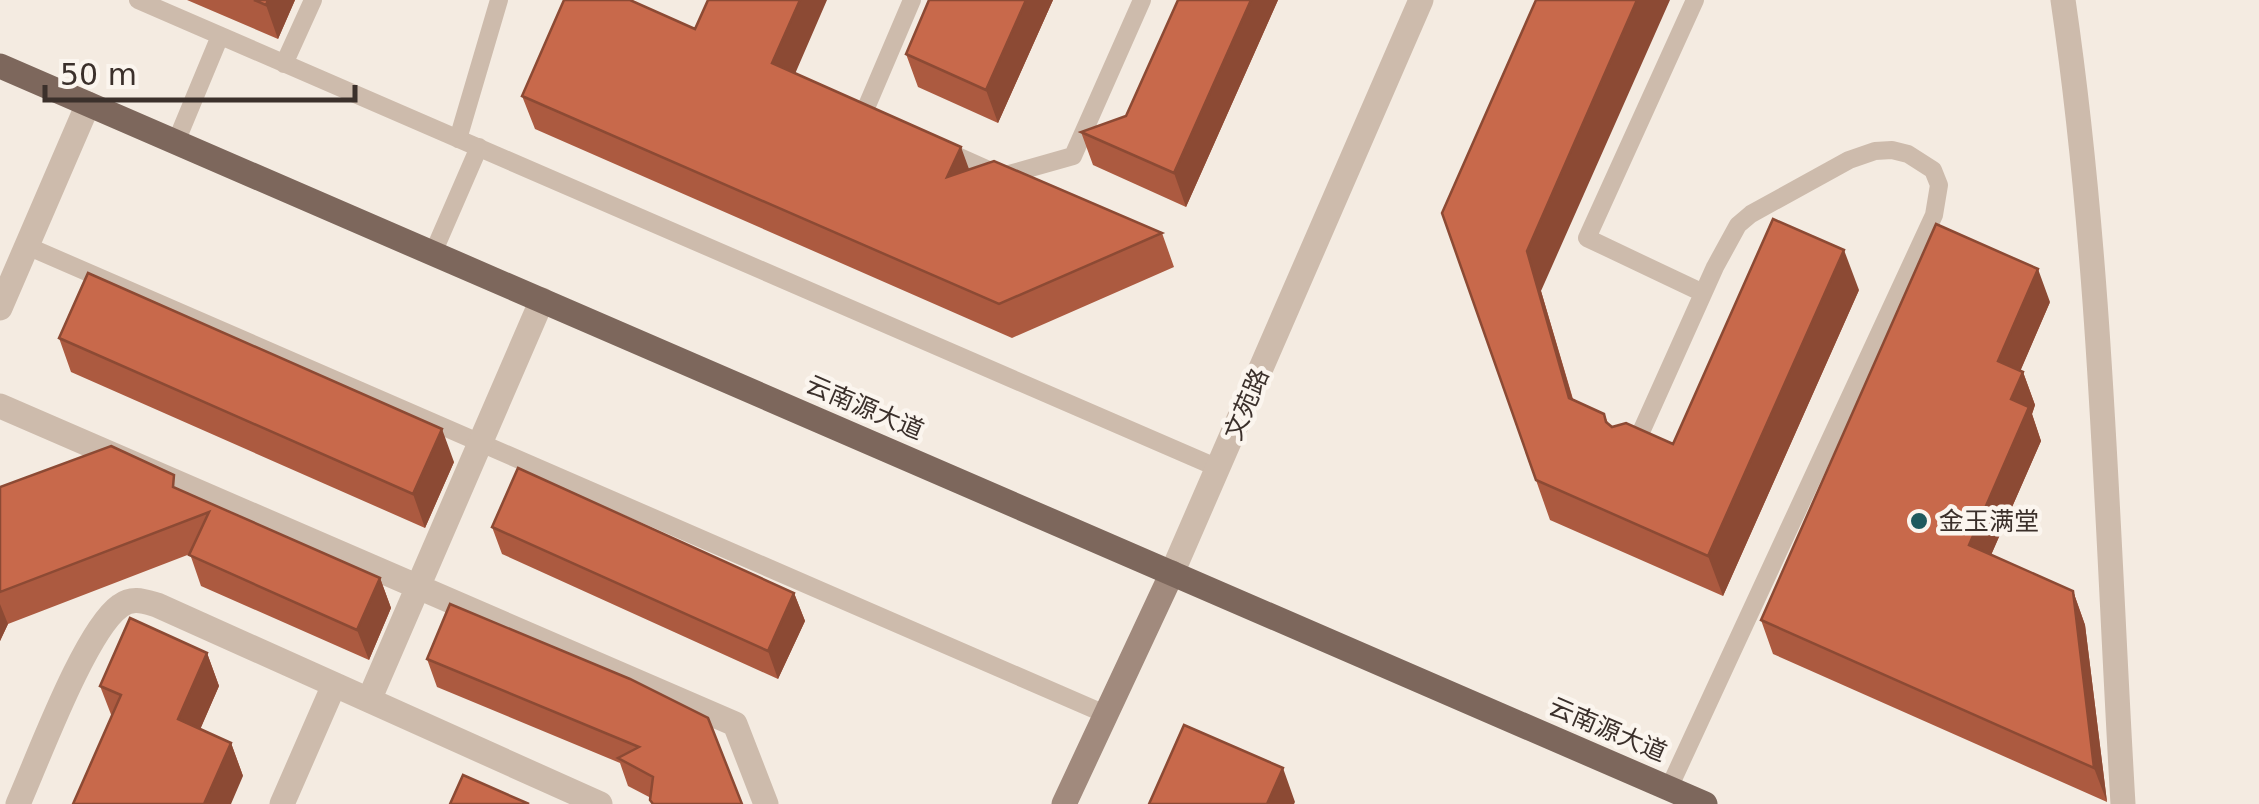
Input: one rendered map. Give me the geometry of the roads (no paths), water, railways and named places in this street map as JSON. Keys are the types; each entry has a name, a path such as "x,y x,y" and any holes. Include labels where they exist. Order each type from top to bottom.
{"main road":[{"name":"云南源大道","path":"0,66 1705,804"},
{"name":"文苑路","path":"1064,804 1172,573"}],"street":[{"name":"文苑路","path":"1172,573 1420,0"},
{"path":"2063,0 2080,116 2091,245 2123,804"},
{"path":"0,308 88,104"},
{"path":"370,700 542,300"},
{"path":"0,406 734,724 766,804"},
{"path":"18,804 91,640 123,604 136,599 600,804"},
{"path":"282,804 334,684"}],"lane":[{"path":"138,0 1218,468"},
{"path":"284,64 312,0"},
{"path":"458,139 499,0"},
{"path":"880,122 862,115 912,0"},
{"path":"932,145 1002,176 1073,156 1142,0"},
{"path":"1695,0 1586,238 1703,293"},
{"path":"176,142 220,36"},
{"path":"433,253 479,148"},
{"path":"1631,455 1703,293 1738,225 1764,204 1849,160 1875,151 1908,154 1933,170 1939,185 1934,215 1668,788"},
{"path":"26,246 1104,714"}],"place":[{"name":"金玉满堂","path":"1919,521"}]}
